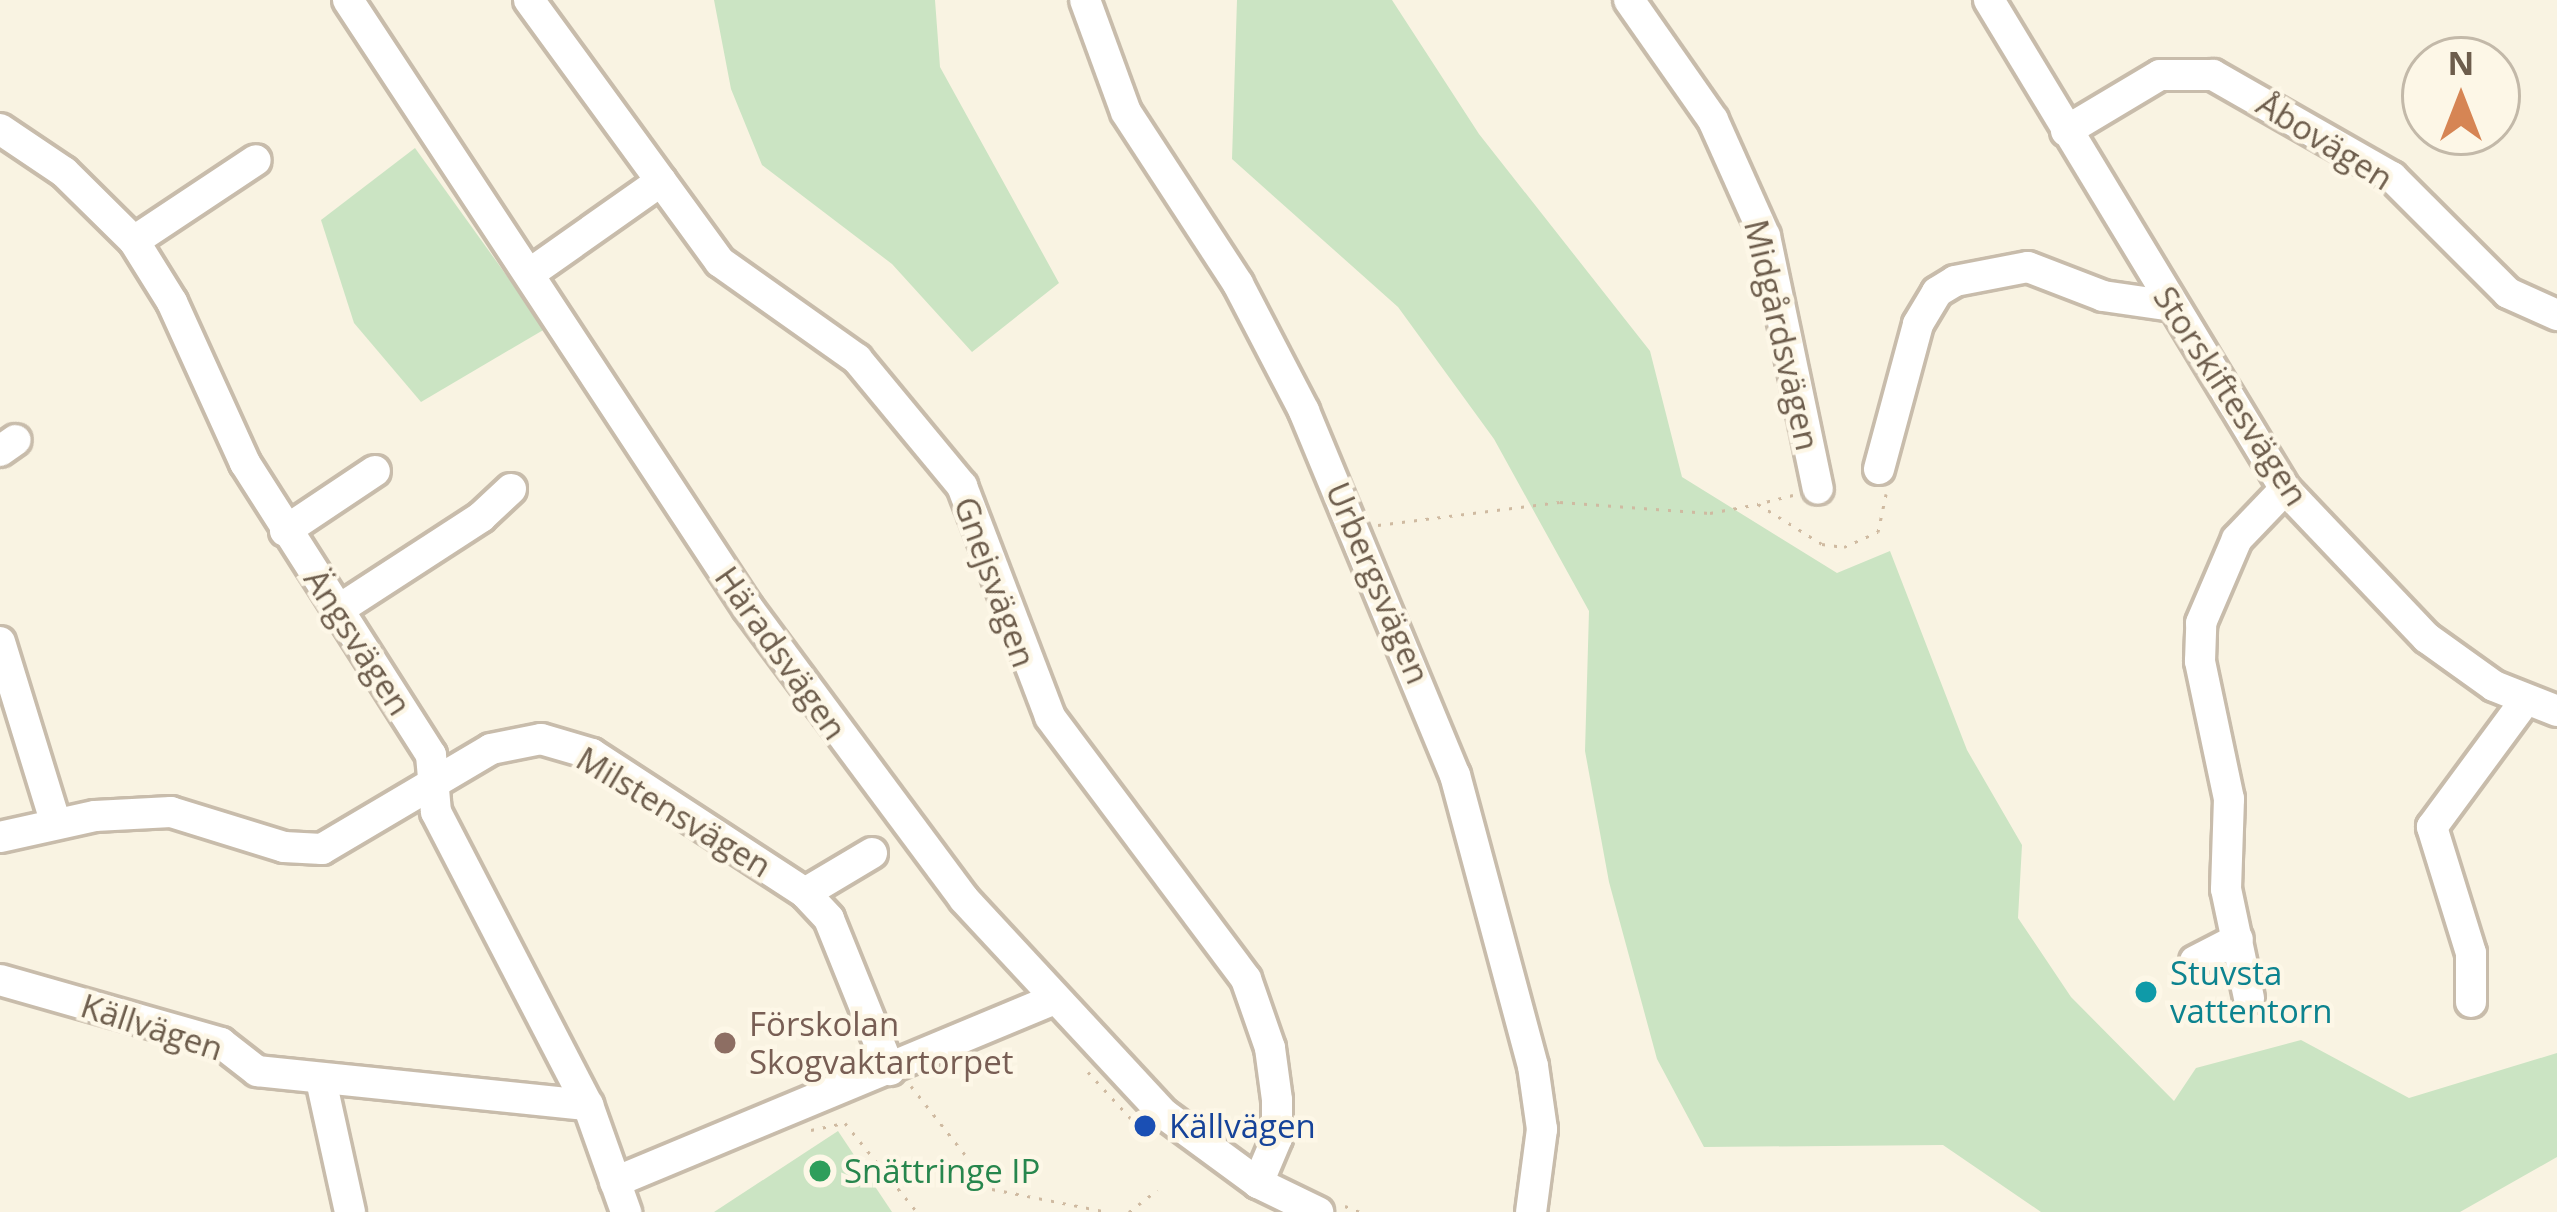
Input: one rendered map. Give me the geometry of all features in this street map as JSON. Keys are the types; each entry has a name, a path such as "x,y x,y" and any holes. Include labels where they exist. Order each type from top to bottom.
{"street":[{"name":"Häradsvägen","path":"348,0 808,694 964,899 1163,1114 1258,1183 1323,1206"},
{"name":"Gnejsvägen","path":"529,0 735,278 857,359 962,486 1050,717 1246,979 1270,1048 1277,1100 1277,1138 1258,1183"},
{"name":"Urbergsvägen","path":"1085,0 1111,82 1254,314 1356,528 1455,775 1507,958 1542,1129 1531,1212"},
{"name":"Midgårdsvägen","path":"1629,0 1713,120 1765,236 1818,489"},
{"name":"Storskiftesvägen","path":"1989,0 2285,489 2389,605 2489,683 2557,711"},
{"name":"Åbovägen","path":"2066,130 2160,75 2212,75 2392,177 2509,293 2557,315"},
{"name":"Ängsvägen","path":"0,129 64,172 134,242 285,531 431,755 436,812 588,1105 626,1212"},
{"path":"134,242 256,160"},
{"path":"532,272 661,181"},
{"path":"1879,469 1918,324 1937,292 1955,281 2028,267 2103,296 2172,306"},
{"path":"285,531 375,471"},
{"path":"338,610 481,518 511,489"},
{"path":"2249,998 2224,866 2229,799 2200,662 2200,623 2236,539 2285,489"},
{"path":"0,642 56,824"},
{"path":"2471,1002 2471,953 2432,827 2525,700"},
{"name":"Milstensvägen","path":"0,838 56,824 171,812 284,847 322,849 490,748 541,739 592,754 805,893 829,919 897,1067"},
{"name":"Milstensvägen","path":"805,893 872,853"},
{"path":"2195,961 2237,939"},
{"name":"Källvägen","path":"0,980 221,1043 257,1070 588,1105"},
{"path":"616,1182 1054,999"},
{"path":"321,1080 350,1212"}],"path":[{"path":"1758,504 1822,544 1856,547 1881,523 1889,470 1879,469"},
{"path":"1356,528 1559,502 1710,513 1818,489"},
{"path":"897,1067 992,1189 1108,1212"},
{"path":"804,1132 845,1123 917,1212"},
{"path":"1129,1212 1157,1190"},
{"path":"1323,1206 1360,1212"}],"green space":[{"path":"714,0 935,0 940,67 1059,283 972,352 892,264 762,165 731,89"},
{"path":"1237,0 1392,0 1479,134 1650,351 1682,477 1837,573 1890,551 1967,750 2022,845 2018,918 2071,997 2174,1101 2196,1068 2301,1040 2409,1098 2557,1053 2557,1157 2460,1212 2041,1212 1943,1145 1704,1147 1657,1059 1609,882 1585,751 1589,611 1494,439 1398,307 1232,159"},
{"path":"415,148 545,329 421,402 354,323 321,220"},
{"name":"Snättringe IP","path":"838,1131 892,1212 714,1212"}],"place":[{"name":"Stuvsta vattentorn","path":"2146,992"},
{"name":"Förskolan Skogvaktartorpet","path":"725,1043"},
{"name":"Källvägen","path":"1145,1126"},
{"name":"Snättringe IP","path":"820,1171"}]}
